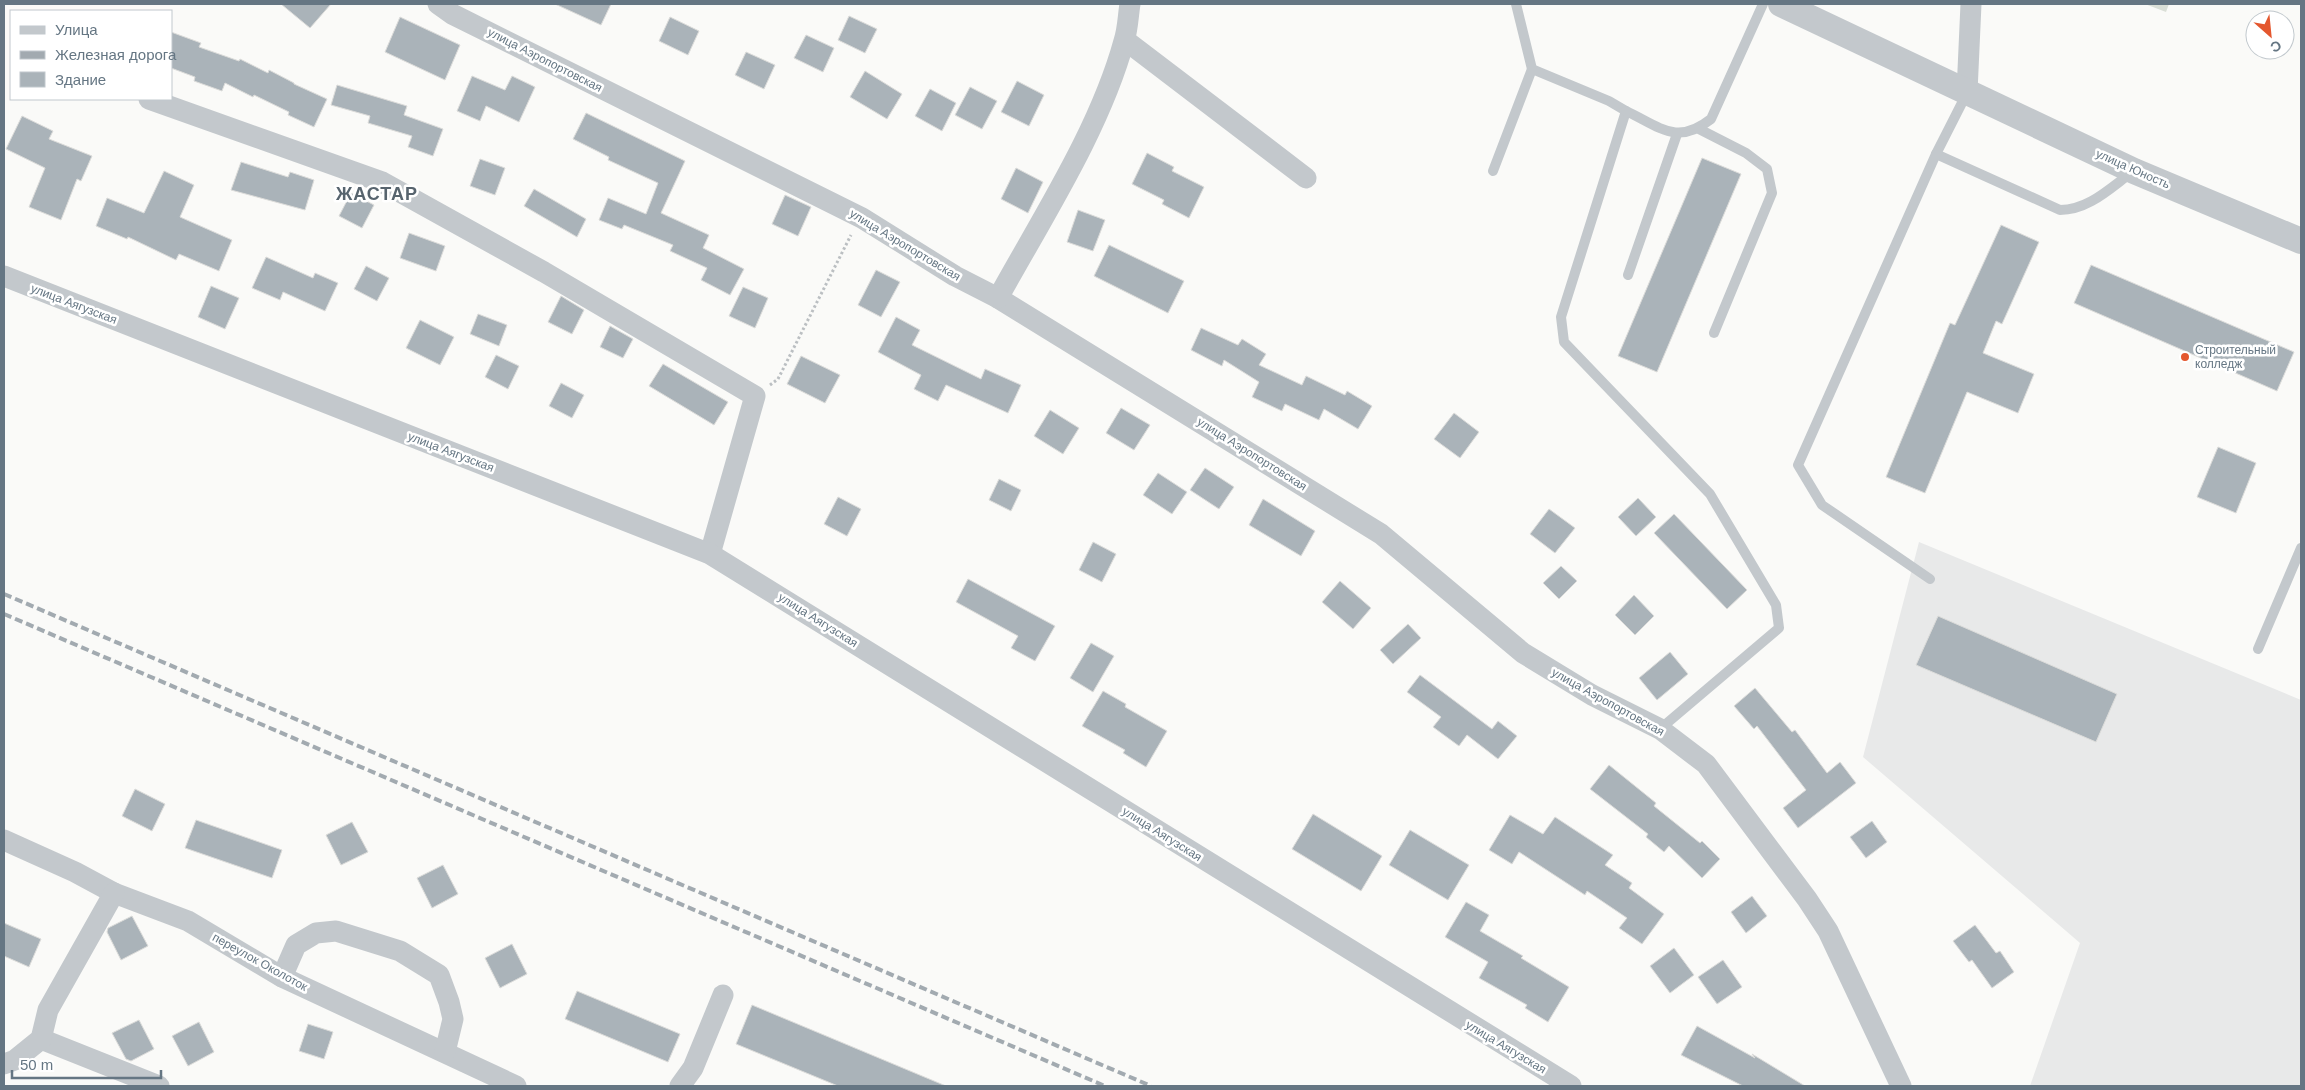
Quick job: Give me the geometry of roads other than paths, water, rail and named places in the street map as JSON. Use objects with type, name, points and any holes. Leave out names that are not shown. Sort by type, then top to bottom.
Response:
[{"type":"street","name":"улица Аэропортовская","points":[[438,4],[452,14],[862,218],[956,276],[998,298],[1381,534],[1523,654],[1592,696],[1660,729],[1706,764],[1807,899],[1828,931],[1901,1086]]},
{"type":"street","points":[[998,298],[1084,143],[1116,67],[1125,40],[1130,4]]},
{"type":"street","name":"улица Юность","points":[[1781,4],[2134,171],[2301,241]]},
{"type":"street","points":[[1967,92],[1971,4]]},
{"type":"street","points":[[1125,40],[1306,178]]},
{"type":"street","points":[[151,100],[382,182],[544,272],[755,396],[710,554]]},
{"type":"street","name":"улица Аягузская","points":[[4,276],[710,554],[1571,1086]]},
{"type":"street","name":"переулок Околоток","points":[[4,840],[75,872],[114,893],[188,920],[282,977],[516,1086]]},
{"type":"street","points":[[4,1064],[15,1060],[41,1039],[48,1010],[114,893]]},
{"type":"street","points":[[282,977],[296,945],[316,934],[336,931],[400,951],[439,976],[450,1002],[454,1019],[444,1052]]},
{"type":"street","points":[[680,1086],[694,1068],[723,995]]},
{"type":"street","points":[[41,1039],[159,1086]]},
{"type":"lane","points":[[1493,171],[1532,69],[1516,4]]},
{"type":"lane","points":[[1532,69],[1608,101],[1677,134],[1687,134],[1699,129],[1711,120],[1763,4]]},
{"type":"lane","points":[[1930,579],[1822,505],[1798,465],[1936,154],[1967,92]]},
{"type":"lane","points":[[1626,111],[1561,317],[1564,342],[1710,494],[1776,605],[1779,628],[1660,729]]},
{"type":"lane","points":[[1699,129],[1746,153],[1767,169],[1772,193],[1714,333]]},
{"type":"lane","points":[[1628,274],[1677,134]]},
{"type":"lane","points":[[1936,154],[2060,210],[2073,210],[2085,206],[2134,171]]},
{"type":"lane","points":[[2258,649],[2301,548]]},
{"type":"railway","points":[[4,594],[1151,1086]]},
{"type":"railway","points":[[4,614],[1105,1086]]},
{"type":"place","name":"Строительный колледж","points":[[2185,357]]},
{"type":"district","name":"ЖАСТАР","points":[[377,194]]}]
